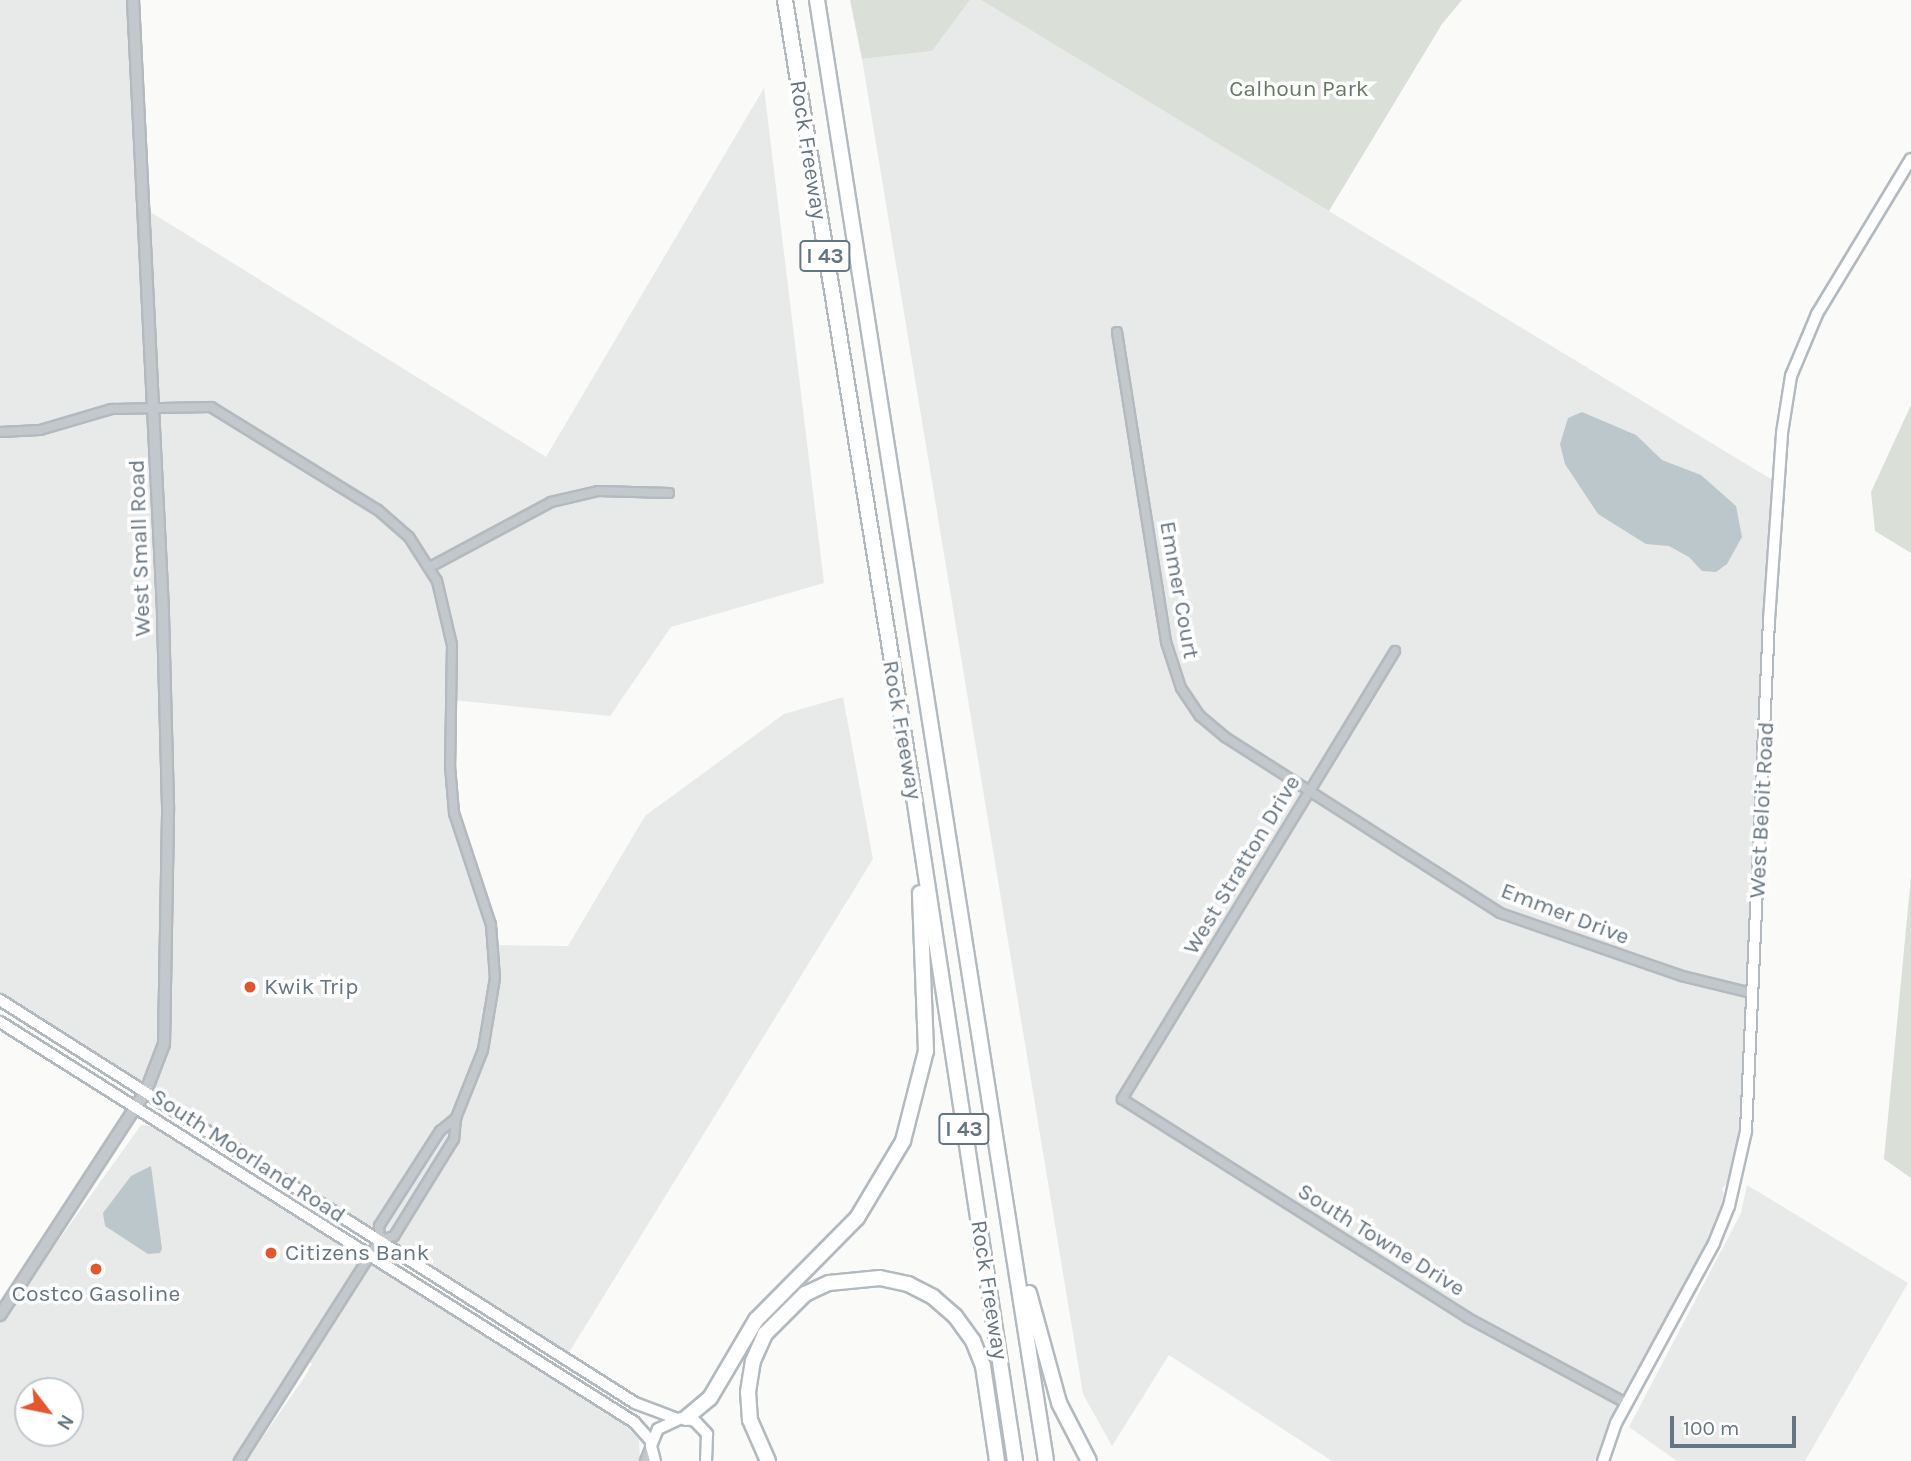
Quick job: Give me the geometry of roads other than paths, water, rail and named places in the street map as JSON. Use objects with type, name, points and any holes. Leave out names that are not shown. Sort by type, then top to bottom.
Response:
[{"type":"highway","name":"Rock Freeway","points":[[785,0],[914,797],[1014,1461]]},
{"type":"highway","name":"Rock Freeway","points":[[817,0],[1046,1461]]},
{"type":"highway","points":[[681,1418],[710,1398],[756,1320],[857,1217],[903,1141],[926,1051],[914,797]]},
{"type":"highway","points":[[1004,1193],[1059,1402],[1089,1461]]},
{"type":"highway","points":[[768,1461],[750,1420],[748,1392],[753,1361],[765,1334],[805,1294],[829,1283],[867,1278],[908,1284],[933,1297],[967,1333],[983,1366],[997,1461]]},
{"type":"main road","name":"West Beloit Road","points":[[1603,1461],[1626,1403],[1701,1268],[1729,1206],[1746,1131],[1751,992],[1764,808],[1769,620],[1786,401],[1805,335],[1911,159]]},
{"type":"main road","name":"South Moorland Road","points":[[0,1000],[635,1403],[681,1418]]},
{"type":"main road","name":"South Moorland Road","points":[[0,1022],[634,1422],[652,1444]]},
{"type":"main road","points":[[655,1461],[652,1444],[657,1429],[681,1418],[702,1427],[718,1461]]},
{"type":"main road","points":[[706,1461],[710,1443]]},
{"type":"street","name":"West Small Road","points":[[0,1315],[146,1091],[164,1044],[168,856],[153,406],[133,0]]},
{"type":"street","name":"Emmer Court","points":[[1117,332],[1174,674],[1189,701],[1212,727],[1310,792]]},
{"type":"street","points":[[0,432],[40,430],[94,411],[153,406],[199,405],[226,414],[378,510],[409,537],[430,567],[450,624],[454,813],[488,915],[495,962],[483,1050],[456,1118],[454,1139],[394,1236],[380,1240],[368,1256],[239,1461]]},
{"type":"street","points":[[430,567],[551,502],[598,491],[669,493]]},
{"type":"street","name":"West Stratton Drive","points":[[1122,1099],[1395,651]]},
{"type":"street","name":"Emmer Drive","points":[[1310,792],[1519,922],[1682,976],[1751,992]]},
{"type":"street","name":"South Towne Drive","points":[[1122,1099],[1468,1318],[1626,1403]]},
{"type":"street","points":[[380,1240],[379,1226],[440,1131],[456,1118]]},
{"type":"street","points":[[645,1461],[652,1444]]},
{"type":"place","name":"Kwik Trip","points":[[250,987]]},
{"type":"place","name":"Citizens Bank","points":[[271,1253]]},
{"type":"place","name":"Costco Gasoline","points":[[96,1269]]},
{"type":"park label","name":"Calhoun Park","points":[[1299,89]]}]
